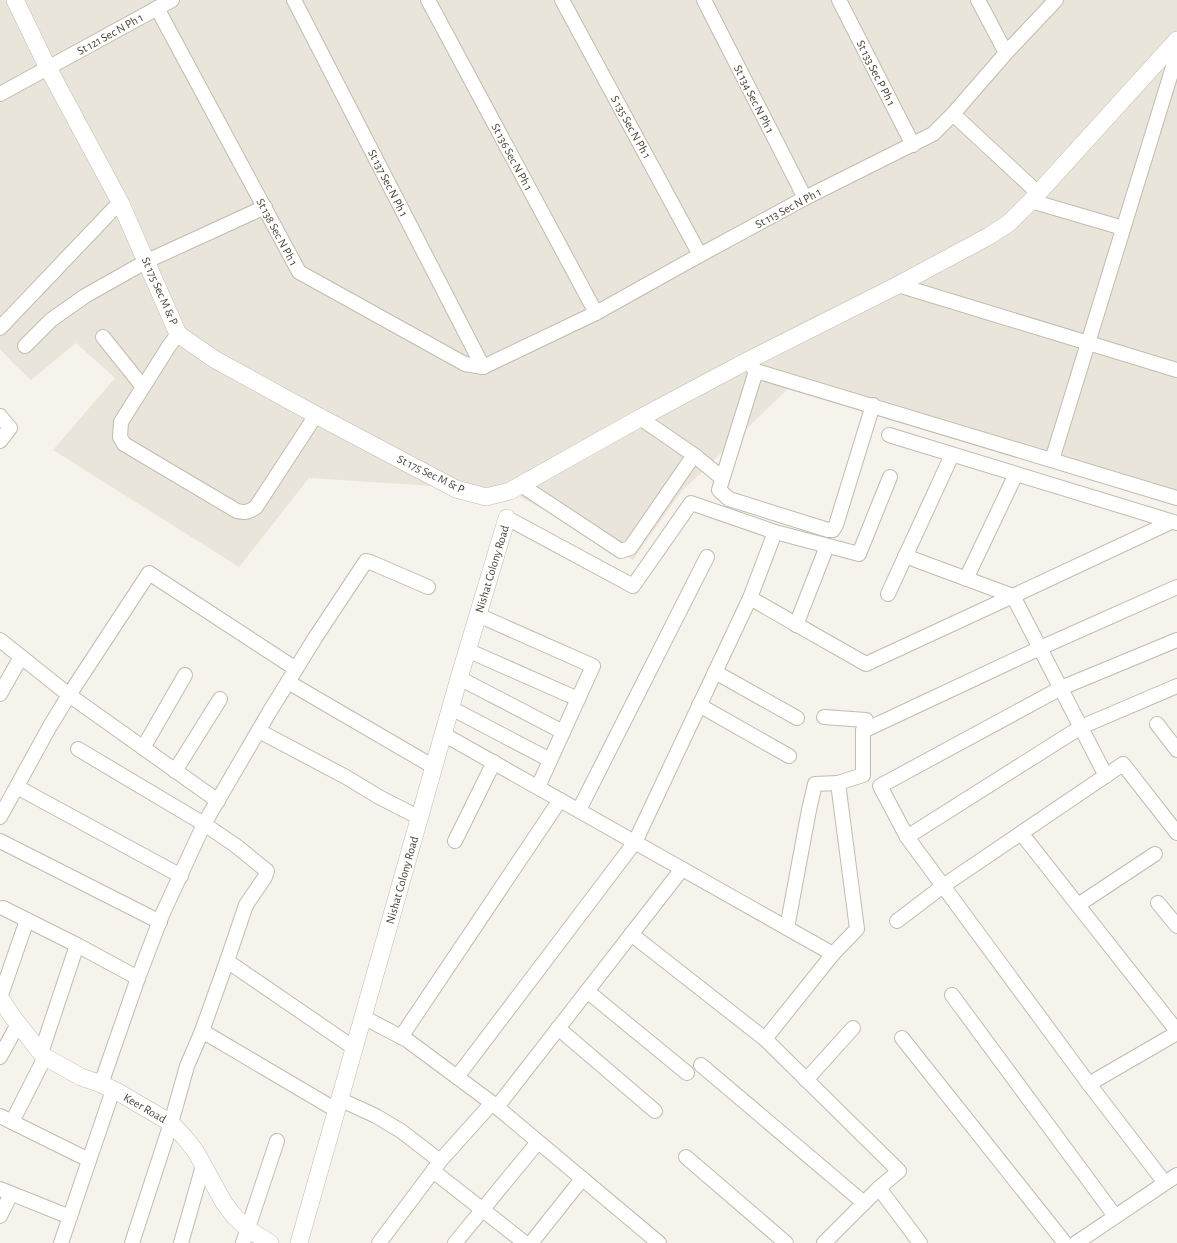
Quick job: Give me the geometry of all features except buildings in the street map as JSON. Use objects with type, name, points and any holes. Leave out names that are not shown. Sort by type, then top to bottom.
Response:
[{"type":"street","name":"St 175 Sec M & P","points":[[15,0],[48,68],[120,202],[178,334],[214,359],[316,415],[456,489],[486,497],[516,488],[640,418],[752,366],[989,236],[1009,223],[1035,197],[1177,40]]},
{"type":"street","name":"St 121 Sec N Ph 1","points":[[0,94],[172,0]]},
{"type":"street","name":"St 137 Sec N Ph 1","points":[[294,0],[483,367]]},
{"type":"street","name":"St 136 Sec N Ph 1","points":[[428,0],[596,314]]},
{"type":"street","name":"S 135 Sec N Ph 1","points":[[562,0],[700,255]]},
{"type":"street","name":"St 134 Sec N Ph 1","points":[[704,0],[805,198]]},
{"type":"street","name":"St 133 Sec P Ph 1","points":[[839,0],[913,145]]},
{"type":"street","points":[[978,0],[1006,53]]},
{"type":"street","name":"St 113 Sec N Ph 1","points":[[483,367],[596,314],[805,198],[933,134],[953,114],[1006,53],[1056,0]]},
{"type":"street","name":"St 138 Sec N Ph 1","points":[[157,8],[299,272],[465,364],[483,367]]},
{"type":"street","points":[[1052,460],[1177,54]]},
{"type":"street","points":[[953,114],[1035,197],[1123,228]]},
{"type":"street","points":[[0,328],[120,202]]},
{"type":"street","points":[[25,346],[51,320],[85,296],[147,261],[264,207]]},
{"type":"street","points":[[898,285],[1177,370]]},
{"type":"street","points":[[178,334],[121,422],[120,437],[124,444],[237,511],[249,512],[256,507],[316,415]]},
{"type":"street","points":[[103,337],[143,387]]},
{"type":"street","points":[[872,405],[833,530],[828,530],[729,498],[719,490],[752,366],[872,405],[1177,498]]},
{"type":"street","points":[[0,416],[10,428],[0,441]]},
{"type":"street","points":[[640,418],[694,455],[722,478]]},
{"type":"street","points":[[888,435],[1174,522]]},
{"type":"street","points":[[516,488],[621,551],[630,548],[694,455]]},
{"type":"street","points":[[888,594],[952,455]]},
{"type":"street","points":[[966,578],[1016,474]]},
{"type":"street","points":[[507,518],[633,586],[691,503],[775,532],[859,554],[890,477]]},
{"type":"street","name":"Nishat Colony Road","points":[[299,1243],[467,650],[507,518]]},
{"type":"street","points":[[750,598],[866,664],[1174,522]]},
{"type":"street","points":[[458,1077],[635,842],[750,598],[775,532]]},
{"type":"street","points":[[796,624],[827,546]]},
{"type":"street","points":[[905,556],[1013,596],[1106,776]]},
{"type":"street","points":[[579,810],[707,557]]},
{"type":"street","points":[[61,1243],[90,1160],[107,1087],[138,978],[160,922],[204,824],[314,638],[366,562],[370,562],[428,587]]},
{"type":"street","points":[[0,817],[69,695],[148,573],[296,669]]},
{"type":"street","points":[[863,731],[1040,648],[1177,587]]},
{"type":"street","points":[[478,615],[593,666],[538,787]]},
{"type":"street","points":[[0,640],[69,695],[218,801]]},
{"type":"street","points":[[1165,1183],[1089,1084],[907,836],[880,786],[1061,688],[1177,640]]},
{"type":"street","points":[[467,650],[578,699]]},
{"type":"street","points":[[0,694],[21,657]]},
{"type":"street","points":[[715,672],[796,718]]},
{"type":"street","points":[[143,748],[185,675]]},
{"type":"street","points":[[459,678],[563,732]]},
{"type":"street","points":[[288,682],[434,767]]},
{"type":"street","points":[[907,836],[1081,728],[1177,686]]},
{"type":"street","points":[[175,771],[220,699]]},
{"type":"street","points":[[699,705],[789,756]]},
{"type":"street","points":[[451,708],[550,760]]},
{"type":"street","points":[[787,928],[815,784],[838,783],[863,775],[863,731],[866,720],[824,718]]},
{"type":"street","points":[[1157,724],[1177,750]]},
{"type":"street","points":[[259,731],[420,818]]},
{"type":"street","points":[[443,734],[833,954]]},
{"type":"street","points":[[78,749],[204,824],[235,845],[267,871],[265,877],[246,905],[202,1031],[187,1066],[171,1123],[132,1243]]},
{"type":"street","points":[[455,841],[494,762]]},
{"type":"street","points":[[897,921],[943,886],[1123,764],[1177,833]]},
{"type":"street","points":[[765,1039],[833,954],[857,929],[838,783]]},
{"type":"street","points":[[17,787],[181,876]]},
{"type":"street","points":[[401,1037],[560,800]]},
{"type":"street","points":[[1021,833],[1177,1032],[1089,1084]]},
{"type":"street","points":[[0,841],[160,922]]},
{"type":"street","points":[[1078,905],[1155,854]]},
{"type":"street","points":[[379,1243],[436,1166],[494,1105],[558,1028],[682,868]]},
{"type":"street","points":[[1158,903],[1177,926]]},
{"type":"street","points":[[3,908],[78,945],[138,978]]},
{"type":"street","points":[[0,998],[27,920]]},
{"type":"street","points":[[631,934],[765,1039],[899,1171],[879,1188],[824,1243]]},
{"type":"street","points":[[78,945],[43,1055],[6,1119],[90,1160]]},
{"type":"street","points":[[227,961],[354,1048]]},
{"type":"street","points":[[587,991],[687,1073]]},
{"type":"street","points":[[952,995],[1115,1216]]},
{"type":"street","name":"Keer Road","points":[[0,998],[18,1024],[43,1055],[81,1077],[107,1087],[171,1123],[196,1152],[224,1203],[235,1217],[245,1236],[270,1243]]},
{"type":"street","points":[[363,1017],[401,1037],[458,1077],[494,1105],[658,1243]]},
{"type":"street","points":[[0,1057],[18,1024]]},
{"type":"street","points":[[558,1028],[655,1111]]},
{"type":"street","points":[[806,1080],[854,1028]]},
{"type":"street","points":[[202,1031],[338,1105],[376,1116],[401,1131],[483,1210],[525,1243]]},
{"type":"street","points":[[902,1038],[1065,1243]]},
{"type":"street","points":[[701,1065],[864,1203]]},
{"type":"street","points":[[245,1236],[277,1141]]},
{"type":"street","points":[[455,1243],[538,1142]]},
{"type":"street","points":[[686,1157],[786,1243]]},
{"type":"street","points":[[181,1243],[203,1166]]},
{"type":"street","points":[[1076,1243],[1177,1174]]},
{"type":"street","points":[[531,1243],[582,1179]]},
{"type":"street","points":[[879,1188],[920,1243]]},
{"type":"street","points":[[0,1216],[5,1191],[70,1218]]},
{"type":"shaded area","points":[[0,0],[1177,0],[1177,498],[796,381],[681,492],[633,560],[510,491],[309,478],[239,567],[53,450],[115,378],[76,343],[31,380],[0,349]]}]
